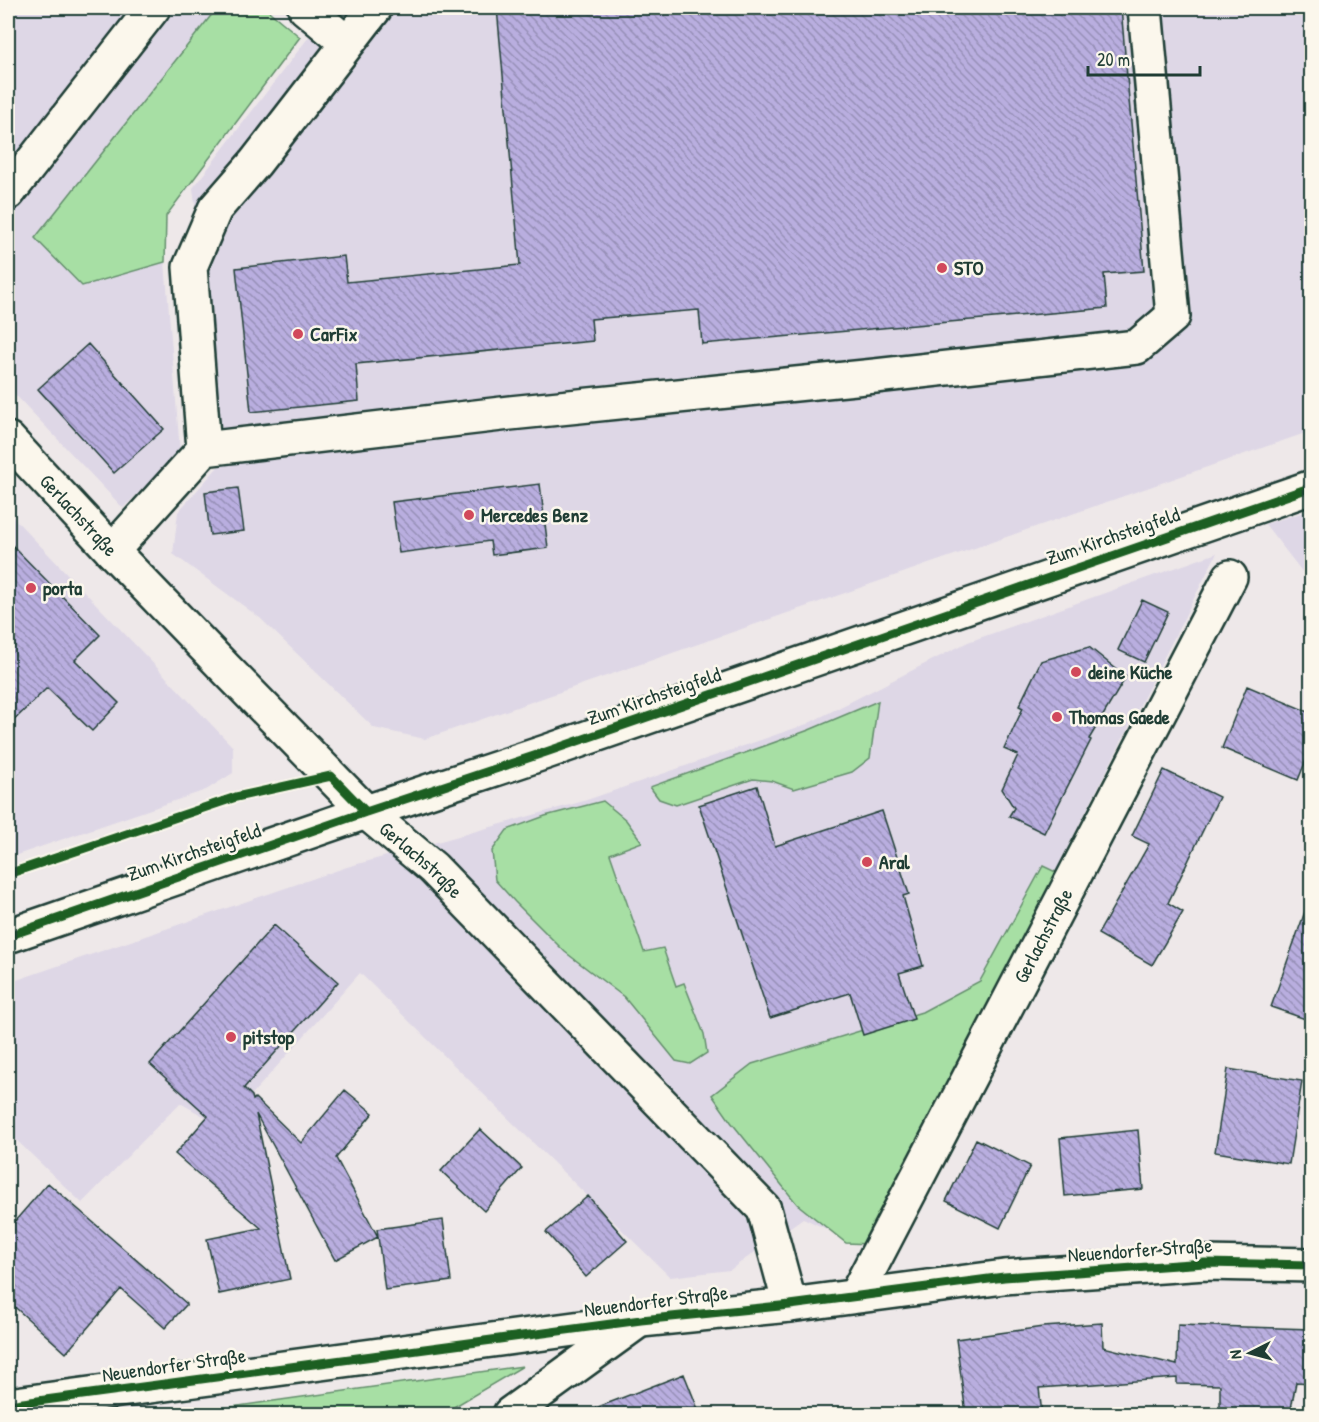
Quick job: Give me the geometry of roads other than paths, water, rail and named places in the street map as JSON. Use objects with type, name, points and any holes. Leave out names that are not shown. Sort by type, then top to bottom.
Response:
[{"type":"street","points":[[8,193],[153,8]]},
{"type":"street","points":[[305,8],[347,43]]},
{"type":"street","points":[[204,449],[190,267],[215,209],[255,163],[375,8]]},
{"type":"street","points":[[112,551],[204,449],[510,413],[1137,347],[1173,316],[1144,8]]},
{"type":"street","name":"Gerlachstraße","points":[[8,439],[218,662],[366,812],[433,868],[764,1209],[790,1305]]},
{"type":"street","name":"Zum Kirchsteigfeld","points":[[8,936],[1311,487]]},
{"type":"street","name":"Gerlachstraße","points":[[856,1295],[1230,577]]},
{"type":"street","name":"Neuendorfer Straße","points":[[8,1406],[641,1320],[790,1305],[1004,1278],[1193,1264],[1311,1265]]},
{"type":"street","points":[[510,1414],[641,1320]]},
{"type":"place","name":"STO","points":[[942,268]]},
{"type":"place","name":"CarFix","points":[[298,334]]},
{"type":"place","name":"Mercedes Benz","points":[[469,515]]},
{"type":"place","name":"porta","points":[[31,588]]},
{"type":"place","name":"deine Küche","points":[[1076,672]]},
{"type":"place","name":"Thomas Gaede","points":[[1057,717]]},
{"type":"place","name":"Aral","points":[[867,862]]},
{"type":"place","name":"pitstop","points":[[231,1037]]}]
